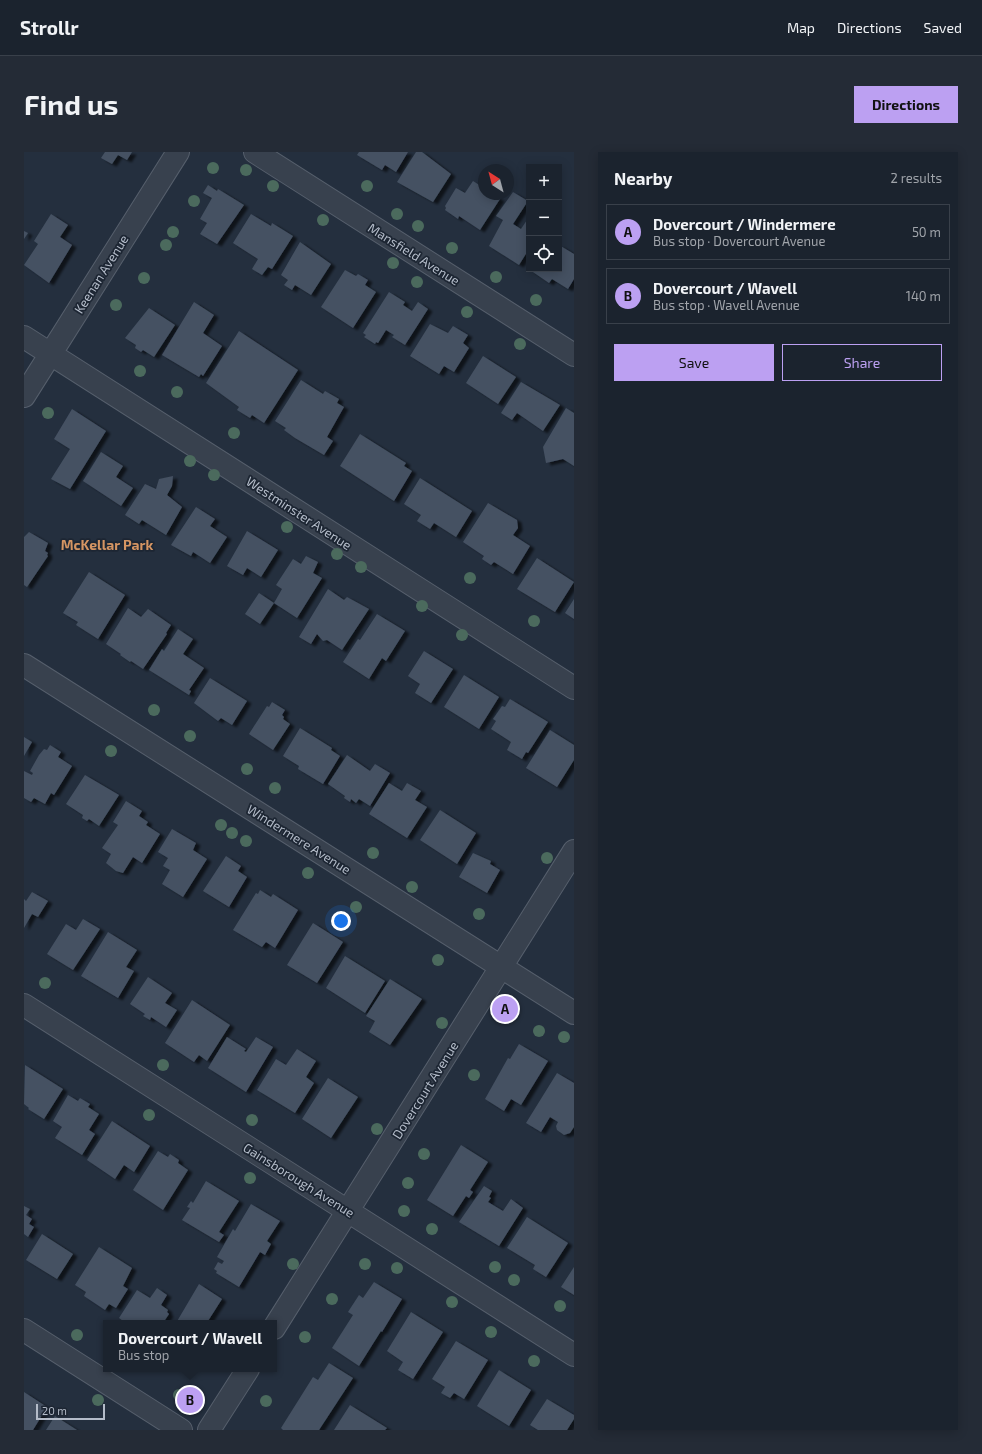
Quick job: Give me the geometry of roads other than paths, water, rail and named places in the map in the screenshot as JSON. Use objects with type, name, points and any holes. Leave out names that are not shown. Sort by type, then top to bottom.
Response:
[{"type":"street","name":"Keenan Avenue","points":[[24,396],[178,152]]},
{"type":"street","name":"Mansfield Avenue","points":[[255,152],[574,355]]},
{"type":"street","name":"Westminster Avenue","points":[[24,337],[574,688]]},
{"type":"street","name":"Windermere Avenue","points":[[24,665],[574,1013]]},
{"type":"street","name":"Dovercourt Avenue","points":[[277,1323],[502,968],[574,851]]},
{"type":"street","name":"Gainsborough Avenue","points":[[24,1005],[574,1356]]},
{"type":"street","points":[[24,1330],[181,1430]]},
{"type":"street","points":[[209,1430],[246,1372]]},
{"type":"place","name":"Dovercourt / Windermere","points":[[505,1009]]},
{"type":"place","name":"Dovercourt / Wavell","points":[[190,1400]]},
{"type":"district","name":"McKellar Park","points":[[107,545]]}]
